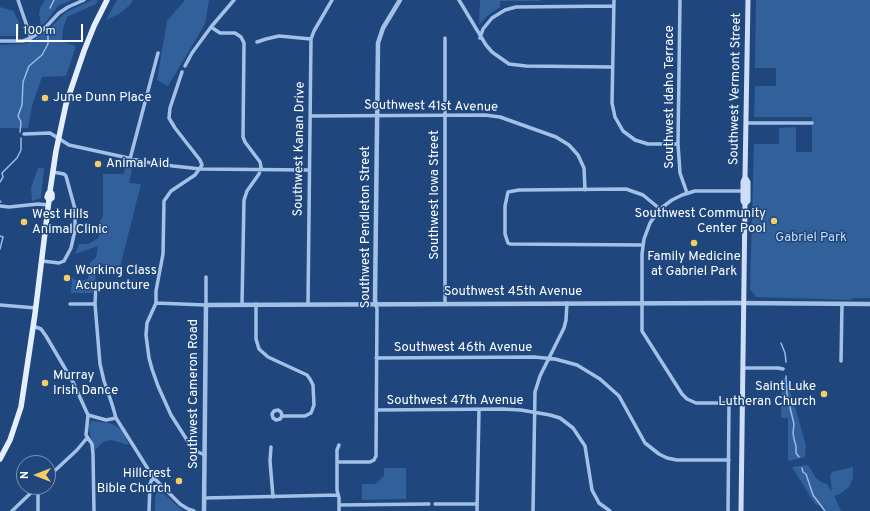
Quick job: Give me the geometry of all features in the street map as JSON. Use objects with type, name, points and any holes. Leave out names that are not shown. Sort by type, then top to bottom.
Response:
[{"type":"main road","points":[[0,459],[10,440],[21,407],[36,308],[49,202],[52,198],[50,191],[58,138],[66,104],[74,80],[92,30],[107,0]]},
{"type":"main road","name":"Southwest Vermont Street","points":[[741,511],[745,204],[748,201],[745,191],[748,182],[745,177],[748,0]]},
{"type":"street","points":[[18,0],[31,38]]},
{"type":"street","points":[[0,41],[23,41],[31,38],[43,30],[59,13],[84,0]]},
{"type":"street","points":[[185,66],[192,53],[211,27],[234,0]]},
{"type":"street","name":"Southwest Kanan Drive","points":[[308,304],[311,39],[332,0]]},
{"type":"street","name":"Southwest Pendleton Street","points":[[337,462],[370,462],[374,460],[376,456],[375,300],[379,40],[383,28],[400,0]]},
{"type":"street","points":[[459,0],[480,38],[492,52],[509,64],[612,67]]},
{"type":"street","points":[[614,0],[612,109],[617,122],[623,131],[635,140],[644,144],[678,144]]},
{"type":"street","name":"Southwest Idaho Terrace","points":[[680,0],[678,144],[680,173],[687,193]]},
{"type":"street","points":[[480,38],[485,25],[492,18],[510,8],[523,6],[614,6]]},
{"type":"street","points":[[211,27],[220,33],[235,33],[244,43],[243,137],[260,162],[260,169],[244,197],[242,304]]},
{"type":"street","points":[[257,42],[279,36],[311,39]]},
{"type":"street","name":"Southwest Iowa Street","points":[[445,38],[445,304]]},
{"type":"street","points":[[130,159],[158,53]]},
{"type":"street","points":[[182,72],[170,108],[170,118],[175,128],[200,160],[202,165],[195,175],[171,191],[164,201],[163,254],[156,291],[156,303],[147,324],[146,332],[149,358],[152,369],[175,423],[198,452],[205,455]]},
{"type":"street","name":"Southwest 41st Avenue","points":[[310,116],[496,116],[563,140],[575,151],[582,163],[585,172],[585,190]]},
{"type":"street","points":[[746,124],[812,123]]},
{"type":"street","points":[[24,134],[48,133],[69,145],[162,165],[200,169],[309,170]]},
{"type":"street","points":[[42,261],[60,263],[64,261],[71,248],[75,230],[75,209],[66,176],[61,173],[53,172]]},
{"type":"street","points":[[643,245],[517,245],[508,243],[505,234],[505,206],[508,192],[519,190],[632,190],[647,197],[660,209]]},
{"type":"street","points":[[743,403],[696,403],[685,398],[642,331],[642,303],[643,245],[650,223],[660,209],[672,200],[687,193],[704,191],[745,191]]},
{"type":"street","points":[[0,206],[49,202]]},
{"type":"street","name":"Southwest Cameron Road","points":[[204,511],[206,277]]},
{"type":"street","points":[[96,284],[95,304],[101,367],[116,418],[153,477],[180,504],[194,511]]},
{"type":"street","name":"Southwest 45th Avenue","points":[[156,303],[206,305],[567,303],[870,304]]},
{"type":"street","points":[[533,511],[534,412],[536,388],[564,328],[567,303]]},
{"type":"street","points":[[70,304],[95,304]]},
{"type":"street","points":[[256,304],[256,339],[259,349],[268,357],[307,375],[313,385],[314,405],[311,413],[302,417],[282,416]]},
{"type":"street","points":[[841,361],[842,304]]},
{"type":"street","points":[[0,305],[36,308]]},
{"type":"street","points":[[33,326],[41,329],[46,336],[73,382],[88,415],[87,438],[77,450],[56,470]]},
{"type":"street","name":"Southwest 46th Avenue","points":[[376,358],[520,357],[549,359],[577,365],[604,382],[622,401],[645,443],[659,454],[676,460],[728,460]]},
{"type":"street","points":[[743,368],[778,368],[783,370]]},
{"type":"street","points":[[728,511],[729,404]]},
{"type":"street","name":"Southwest 47th Avenue","points":[[376,410],[503,409],[534,412],[560,418],[573,428],[585,446],[592,490],[599,503],[610,511]]},
{"type":"street","points":[[477,511],[479,410]]},
{"type":"street","points":[[88,415],[106,420],[116,418]]},
{"type":"street","points":[[87,438],[92,444],[93,451],[94,511]]},
{"type":"street","points":[[339,445],[337,450],[337,490],[339,511]]},
{"type":"street","points":[[271,447],[270,461],[273,497]]},
{"type":"street","points":[[149,511],[149,488],[153,477]]},
{"type":"street","points":[[12,511],[29,495]]},
{"type":"street","points":[[38,495],[38,511]]},
{"type":"street","points":[[204,498],[338,495]]},
{"type":"street","points":[[339,505],[429,504]]},
{"type":"street","points":[[435,504],[477,504]]},
{"type":"green space","points":[[45,0],[72,0],[58,6],[45,23],[41,25],[39,14],[41,6]]},
{"type":"green space","points":[[92,0],[98,0],[96,4],[67,17],[63,29],[62,41],[76,46],[66,76],[42,77],[32,106],[28,128],[0,128],[0,45],[24,44],[32,41],[51,27],[66,12]]},
{"type":"green space","points":[[117,0],[133,0],[130,5],[119,14],[106,20]]},
{"type":"green space","points":[[185,0],[209,0],[205,24],[168,86],[157,80],[167,21]]},
{"type":"green space","points":[[480,0],[541,1],[500,1],[500,7],[487,16],[479,25]]},
{"type":"green space","name":"Gabriel Park","points":[[756,0],[870,0],[870,298],[854,298],[849,300],[756,297],[750,289],[754,144],[779,144],[779,128],[796,127],[796,152],[812,152],[812,117],[754,117],[755,86],[776,86],[776,68],[755,68]]},
{"type":"green space","points":[[0,7],[13,11],[19,22],[19,36],[0,36]]},
{"type":"green space","points":[[126,164],[133,165],[129,183],[141,184],[120,267],[98,264],[93,293],[71,293],[72,278],[78,281],[88,279],[90,263],[96,257],[98,246],[75,254],[79,244],[88,244],[99,238],[99,223],[103,216],[103,174],[124,174]]},
{"type":"green space","points":[[38,168],[44,168],[41,198],[32,201],[31,188]]},
{"type":"green space","points":[[782,378],[786,378],[806,446],[805,457],[788,461],[788,418],[781,418]]},
{"type":"green space","points":[[92,421],[109,423],[118,427],[123,432],[129,445],[111,440],[103,442],[95,450],[89,431],[89,424]]},
{"type":"green space","points":[[808,465],[816,478],[827,484],[832,492],[830,475],[832,472],[853,467],[853,478],[849,487],[840,494],[834,496],[841,511],[827,511],[823,507],[815,504],[792,467]]},
{"type":"green space","points":[[384,468],[406,468],[406,499],[362,500],[362,484],[375,484],[384,476]]},
{"type":"green space","points":[[157,492],[163,493],[183,511],[155,511],[155,497]]},
{"type":"waterway","points":[[50,8],[54,0]]},
{"type":"waterway","points":[[20,132],[21,122],[18,116],[22,105],[23,82],[29,66],[42,55],[48,44],[48,30]]},
{"type":"waterway","points":[[0,182],[3,177],[2,173],[17,158],[21,150],[21,138]]},
{"type":"waterway","points":[[0,236],[3,237],[0,249]]},
{"type":"waterway","points":[[781,343],[785,353],[786,362]]},
{"type":"waterway","points":[[786,376],[787,395],[794,424],[793,433],[796,453],[799,457]]},
{"type":"waterway","points":[[802,468],[803,472],[806,474],[813,495],[825,511]]},
{"type":"place","name":"June Dunn Place","points":[[45,98]]},
{"type":"place","name":"Animal Aid","points":[[98,164]]},
{"type":"place","name":"Southwest Community Center Pool","points":[[774,221]]},
{"type":"place","name":"West Hills Animal Clinic","points":[[24,222]]},
{"type":"place","name":"Family Medicine at Gabriel Park","points":[[694,243]]},
{"type":"place","name":"Working Class Acupuncture","points":[[67,278]]},
{"type":"place","name":"Murray Irish Dance","points":[[45,383]]},
{"type":"place","name":"Saint Luke Lutheran Church","points":[[824,394]]},
{"type":"place","name":"Hillcrest Bible Church","points":[[179,481]]}]
